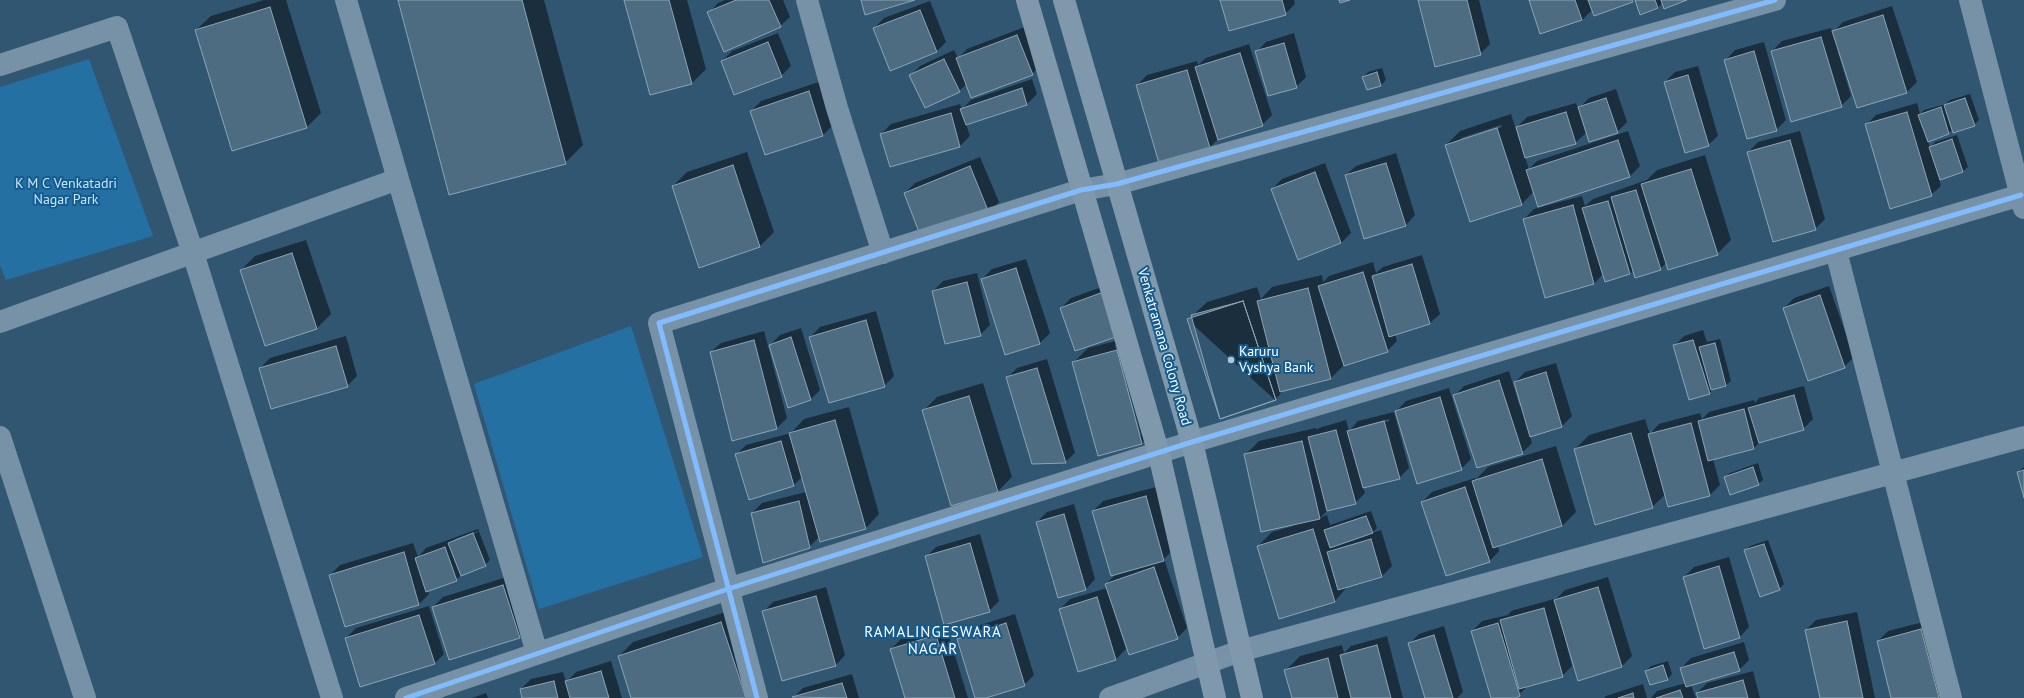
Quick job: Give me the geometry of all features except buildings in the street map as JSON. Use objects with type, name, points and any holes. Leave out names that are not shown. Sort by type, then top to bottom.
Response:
[{"type":"main road","points":[[1027,0],[1159,454],[1215,698]]},
{"type":"main road","name":"Venkatramana Colony Road","points":[[1064,0],[1192,442],[1252,698]]},
{"type":"street","points":[[346,0],[537,653]]},
{"type":"street","points":[[807,0],[837,108],[883,253]]},
{"type":"street","points":[[757,698],[660,323],[1081,190],[1117,184],[1753,3],[1775,0]]},
{"type":"street","points":[[406,698],[728,588],[1159,454],[1192,442],[1836,251],[2022,202],[1970,0]]},
{"type":"street","points":[[0,65],[117,27],[193,253],[332,698]]},
{"type":"street","points":[[0,322],[398,179]]},
{"type":"street","points":[[1836,251],[1951,698]]},
{"type":"street","points":[[1110,698],[1207,665],[1240,651],[2024,436]]},
{"type":"street","points":[[0,437],[85,698]]},
{"type":"green space","name":"K M C Venkatadri Nagar Park","points":[[89,59],[153,236],[6,280],[0,265],[0,87]]},
{"type":"green space","points":[[631,326],[703,557],[539,609],[474,384]]},
{"type":"cycle path","points":[[757,698],[659,323],[1081,190],[1117,184],[1775,0]]},
{"type":"cycle path","points":[[406,698],[728,589],[1192,442],[2021,195]]},
{"type":"place","name":"Karuru Vyshya Bank","points":[[1231,360]]},
{"type":"district","name":"RAMALINGESWARA NAGAR","points":[[933,642]]}]
